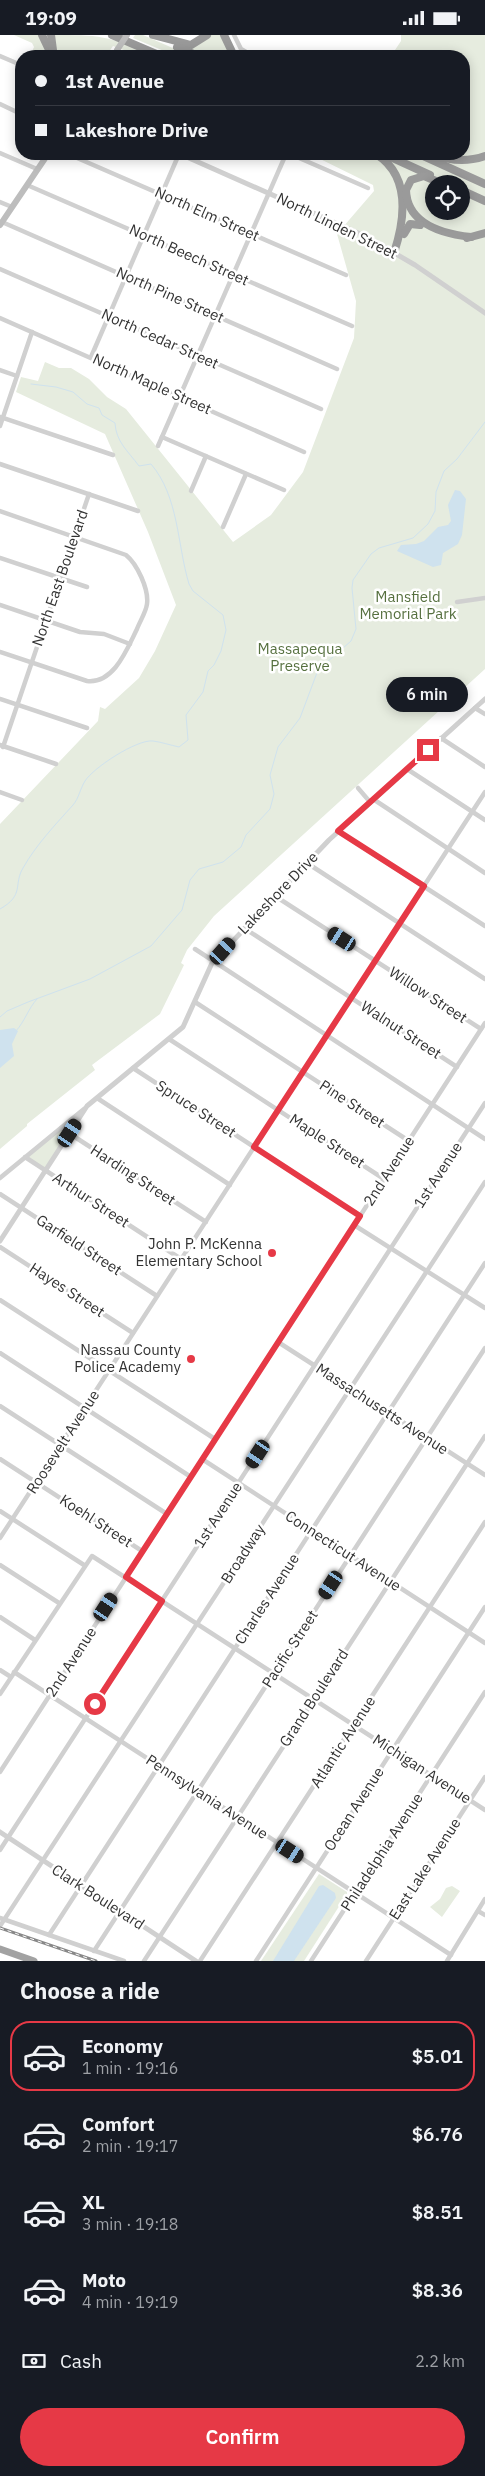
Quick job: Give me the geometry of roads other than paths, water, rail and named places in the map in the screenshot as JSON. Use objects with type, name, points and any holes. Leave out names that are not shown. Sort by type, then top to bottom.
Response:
[{"type":"highway","points":[[42,35],[49,50]]},
{"type":"highway","points":[[51,35],[54,50]]},
{"type":"highway","points":[[112,35],[147,50]]},
{"type":"highway","points":[[152,35],[191,45],[206,35]]},
{"type":"highway","points":[[152,35],[185,50]]},
{"type":"highway","points":[[224,35],[231,50]]},
{"type":"highway","points":[[137,46],[142,50]]},
{"type":"highway","points":[[470,158],[485,156]]},
{"type":"highway","points":[[382,160],[392,169],[400,184],[403,202],[402,227],[396,254]]},
{"type":"highway","points":[[397,160],[430,175]]},
{"type":"highway","points":[[432,160],[485,184]]},
{"type":"highway","points":[[425,176],[411,180],[406,190],[410,205],[420,220],[432,228],[447,234],[472,237]]},
{"type":"highway","points":[[470,195],[483,200]]},
{"type":"highway","points":[[403,202],[420,225]]},
{"type":"highway","points":[[396,254],[406,227],[412,223],[420,225],[442,237],[458,239],[485,233]]},
{"type":"highway","points":[[0,1949],[34,1961]]},
{"type":"main road","points":[[117,50],[128,35]]},
{"type":"main road","points":[[1,223],[44,160]]},
{"type":"street","points":[[234,35],[244,50]]},
{"type":"street","points":[[0,56],[15,62]]},
{"type":"street","points":[[0,105],[15,111]]},
{"type":"street","points":[[0,153],[15,159]]},
{"type":"street","points":[[16,160],[37,169]]},
{"type":"street","name":"North Elm Street","points":[[82,160],[346,275]]},
{"type":"street","points":[[91,357],[177,160]]},
{"type":"street","name":"North Linden Street","points":[[194,160],[365,236],[396,254],[485,313]]},
{"type":"street","points":[[158,446],[283,160]]},
{"type":"street","points":[[304,160],[368,188]]},
{"type":"street","name":"North Beech Street","points":[[27,185],[352,326]]},
{"type":"street","points":[[0,202],[12,207]]},
{"type":"street","name":"North Pine Street","points":[[1,223],[338,369]]},
{"type":"street","name":"North Cedar Street","points":[[0,269],[321,409]]},
{"type":"street","name":"North Maple Street","points":[[0,318],[304,452]]},
{"type":"street","points":[[0,426],[1,418],[32,332]]},
{"type":"street","points":[[0,370],[17,376]]},
{"type":"street","points":[[1,418],[113,455]]},
{"type":"street","points":[[162,437],[284,490]]},
{"type":"street","points":[[191,491],[206,456]]},
{"type":"street","points":[[0,464],[138,511]]},
{"type":"street","points":[[223,527],[246,474]]},
{"type":"street","name":"North East Boulevard","points":[[2,746],[32,663],[88,494]]},
{"type":"street","points":[[0,511],[129,557],[145,590],[147,604],[130,643],[117,665],[106,676],[96,681],[87,681],[0,652]]},
{"type":"street","points":[[0,558],[87,587]]},
{"type":"street","points":[[457,602],[485,598]]},
{"type":"street","points":[[0,605],[80,632],[104,634],[130,643]]},
{"type":"street","points":[[0,699],[87,728]]},
{"type":"street","name":"Lakeshore Drive","points":[[0,1178],[183,1027],[214,961],[244,928],[338,831],[485,699]]},
{"type":"street","points":[[475,707],[485,714]]},
{"type":"street","points":[[441,739],[485,767]]},
{"type":"street","points":[[2,746],[56,764]]},
{"type":"street","points":[[407,769],[485,820]]},
{"type":"street","points":[[358,788],[372,801],[485,873]]},
{"type":"street","name":"Roosevelt Avenue","points":[[0,1538],[485,792]]},
{"type":"street","points":[[0,793],[22,800]]},
{"type":"street","points":[[338,831],[485,926]]},
{"type":"street","points":[[307,863],[485,979]]},
{"type":"street","name":"Willow Street","points":[[275,896],[481,1029]]},
{"type":"street","name":"Walnut Street","points":[[244,928],[457,1067]]},
{"type":"street","points":[[195,949],[485,1139]]},
{"type":"street","name":"Pine Street","points":[[195,1002],[408,1141]]},
{"type":"street","name":"2nd Avenue","points":[[0,1772],[485,1023]]},
{"type":"street","name":"Maple Street","points":[[169,1039],[384,1179]]},
{"type":"street","name":"Spruce Street","points":[[133,1068],[360,1216]]},
{"type":"street","points":[[98,1098],[230,1185]]},
{"type":"street","name":"1st Avenue","points":[[0,1851],[485,1103]]},
{"type":"street","points":[[0,1241],[87,1106]]},
{"type":"street","name":"Harding Street","points":[[61,1128],[206,1222]]},
{"type":"street","name":"Arthur Street","points":[[25,1157],[181,1259]]},
{"type":"street","name":"Broadway","points":[[0,1926],[2,1919],[44,1861],[485,1182]]},
{"type":"street","name":"Garfield Street","points":[[0,1194],[157,1296]]},
{"type":"street","points":[[354,1225],[485,1308]]},
{"type":"street","name":"Hayes Street","points":[[0,1247],[133,1333]]},
{"type":"street","name":"Charles Avenue","points":[[49,1935],[485,1263]]},
{"type":"street","points":[[0,1300],[215,1439]]},
{"type":"street","name":"Massachusetts Avenue","points":[[278,1342],[485,1475]]},
{"type":"street","name":"Pacific Street","points":[[94,1951],[485,1348]]},
{"type":"street","points":[[0,1353],[191,1477]]},
{"type":"street","points":[[0,1406],[167,1514]]},
{"type":"street","name":"Grand Boulevard","points":[[144,1961],[485,1436]]},
{"type":"street","name":"Koehl Street","points":[[0,1459],[142,1551]]},
{"type":"street","name":"Connecticut Avenue","points":[[202,1459],[485,1643]]},
{"type":"street","points":[[0,1511],[84,1565],[0,1694]]},
{"type":"street","name":"Atlantic Avenue","points":[[200,1961],[485,1523]]},
{"type":"street","name":"Michigan Avenue","points":[[84,1565],[92,1556],[485,1810]]},
{"type":"street","points":[[0,1565],[59,1603]]},
{"type":"street","name":"Ocean Avenue","points":[[256,1961],[485,1607]]},
{"type":"street","points":[[0,1617],[35,1640]]},
{"type":"street","points":[[0,1670],[11,1677]]},
{"type":"street","name":"Pennsylvania Avenue","points":[[14,1672],[451,1955]]},
{"type":"street","name":"Philadelphia Avenue","points":[[311,1961],[485,1692]]},
{"type":"street","name":"East Lake Avenue","points":[[366,1961],[485,1777]]},
{"type":"street","name":"Clark Boulevard","points":[[0,1832],[196,1961]]},
{"type":"street","points":[[447,1961],[485,1899]]},
{"type":"street","points":[[478,1911],[485,1915]]},
{"type":"street","points":[[2,1919],[124,1961]]},
{"type":"water","points":[[455,490],[460,491],[466,499],[462,535],[458,544],[443,553],[441,565],[433,567],[397,551],[401,545],[416,544],[424,541],[438,527],[448,525],[451,521],[448,505]]},
{"type":"water","points":[[14,1028],[18,1031],[12,1044],[14,1056],[0,1068],[0,1030]]},
{"type":"water","points":[[323,1885],[335,1893],[336,1898],[294,1961],[273,1961],[319,1886]]},
{"type":"waterway","points":[[0,909],[13,899],[23,868],[46,835],[73,805],[90,775],[116,755],[137,745],[156,741],[179,747],[188,740],[186,715],[203,692],[208,671],[214,665],[221,651],[226,630],[223,615],[193,591],[189,584],[172,506],[167,491],[151,464],[139,466],[120,441],[115,423],[102,415],[99,408],[87,404],[73,392],[56,387],[31,384]]},
{"type":"waterway","points":[[0,1017],[7,1011],[28,1002],[90,979],[151,946],[182,910],[190,880],[199,869],[223,862],[241,847],[246,835],[270,809],[274,794],[270,775],[278,747],[300,718],[318,670],[351,641],[356,629],[353,580],[371,554],[379,548],[413,538],[428,524],[435,511],[436,492],[444,471],[457,459],[485,422]]},
{"type":"waterway","points":[[16,1031],[37,999]]},
{"type":"railway","points":[[0,1928],[96,1961]]},
{"type":"place","name":"John P. McKenna Elementary School","points":[[272,1253]]},
{"type":"place","name":"Nassau County Police Academy","points":[[191,1359]]},
{"type":"park label","name":"Mansfield Memorial Park","points":[[408,606]]},
{"type":"park label","name":"Massapequa Preserve","points":[[300,658]]}]
